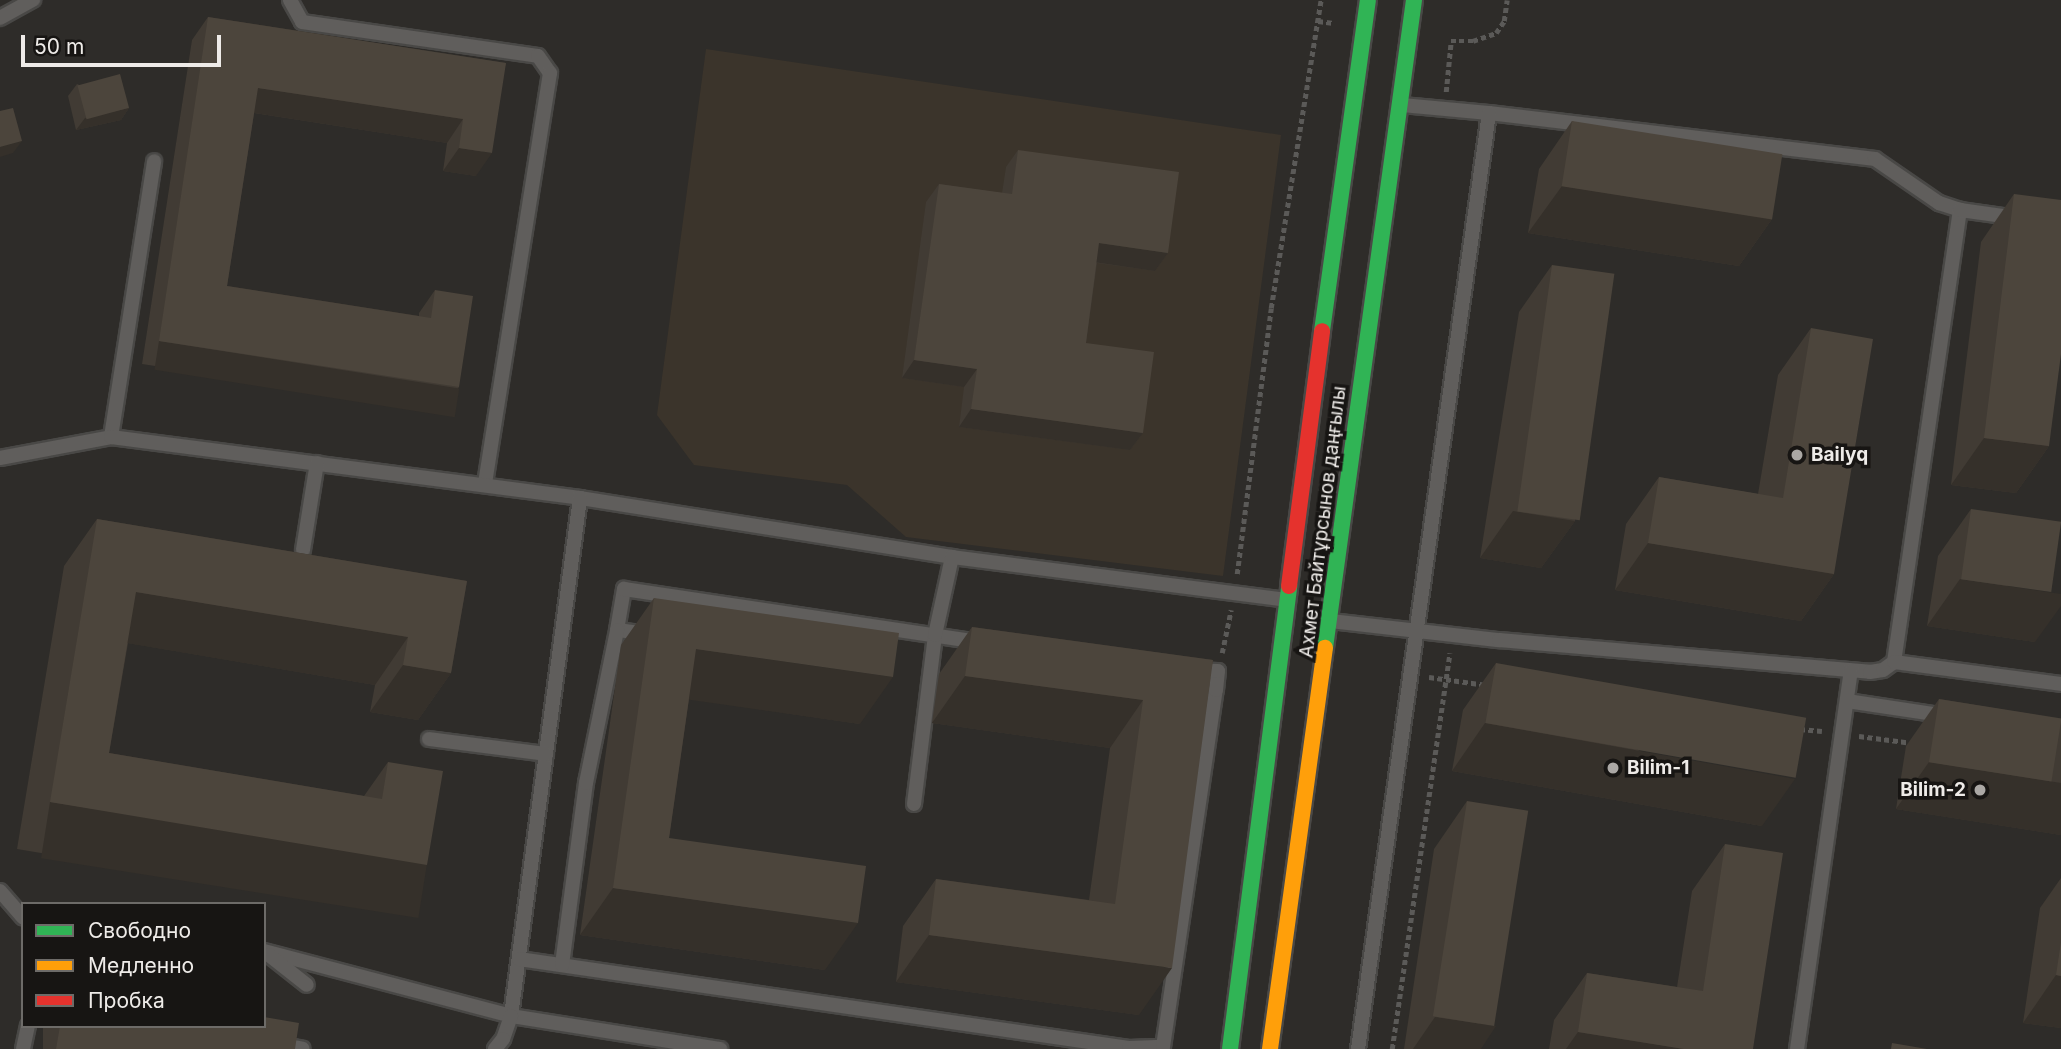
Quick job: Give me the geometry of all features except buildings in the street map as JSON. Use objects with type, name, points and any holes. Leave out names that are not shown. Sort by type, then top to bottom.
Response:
[{"type":"street","name":"Ахмет Байтұрсынов даңғылы","points":[[1230,1049],[1344,161],[1361,99],[1368,0]]},
{"type":"street","name":"Ахмет Байтұрсынов даңғылы","points":[[1270,1049],[1331,621],[1394,104],[1414,0]]},
{"type":"lane","points":[[0,18],[33,0]]},
{"type":"lane","points":[[290,0],[302,22],[505,49],[538,56],[551,73],[485,485]]},
{"type":"lane","points":[[1394,104],[1875,159],[1939,203],[1959,210],[2036,220]]},
{"type":"lane","points":[[1358,1049],[1489,113]]},
{"type":"lane","points":[[111,437],[154,161]]},
{"type":"lane","points":[[1894,662],[1959,210]]},
{"type":"lane","points":[[0,458],[111,437],[580,498],[952,557],[1289,600]]},
{"type":"lane","points":[[303,550],[317,463]]},
{"type":"lane","points":[[500,1046],[511,1016],[580,498]]},
{"type":"lane","points":[[914,804],[934,635],[952,557]]},
{"type":"lane","points":[[562,965],[586,783],[624,589],[896,634],[934,635],[995,643]]},
{"type":"lane","points":[[1331,621],[1452,635],[1852,671],[1883,670],[1894,662],[2061,684]]},
{"type":"lane","points":[[617,629],[656,636]]},
{"type":"lane","points":[[953,659],[954,638]]},
{"type":"lane","points":[[519,958],[1129,1048],[1163,1047],[1218,671],[1184,672]]},
{"type":"lane","points":[[1797,1049],[1852,671]]},
{"type":"lane","points":[[1847,701],[1968,719]]},
{"type":"lane","points":[[429,739],[546,754]]},
{"type":"lane","points":[[0,891],[21,915]]},
{"type":"lane","points":[[266,952],[511,1016],[720,1049]]},
{"type":"lane","points":[[266,953],[307,985]]},
{"type":"lane","points":[[23,1049],[28,1028]]},
{"type":"lane","points":[[263,1042],[303,1049]]},
{"type":"path","points":[[1218,671],[1234,592],[1271,308],[1321,0]]},
{"type":"path","points":[[1444,110],[1451,41],[1473,41],[1496,33],[1504,21],[1507,0]]},
{"type":"path","points":[[1392,1049],[1452,635]]},
{"type":"path","points":[[1411,674],[1494,686]]},
{"type":"path","points":[[1479,697],[1480,684]]},
{"type":"path","points":[[1795,728],[1925,745]]},
{"type":"shaded area","points":[[706,49],[1281,135],[1223,576],[906,537],[847,485],[694,465],[657,415]]},
{"type":"traffic: fast","points":[[1322,331],[1368,0]]},
{"type":"traffic: fast","points":[[1325,648],[1414,0]]},
{"type":"traffic: fast","points":[[1230,1049],[1289,586]]},
{"type":"traffic: slow","points":[[1270,1049],[1325,648]]},
{"type":"traffic: jam","points":[[1289,586],[1322,331]]},
{"type":"place","name":"Bailyq","points":[[1797,455]]},
{"type":"place","name":"Bilim-1","points":[[1613,768]]},
{"type":"place","name":"Bilim-2","points":[[1980,790]]}]
